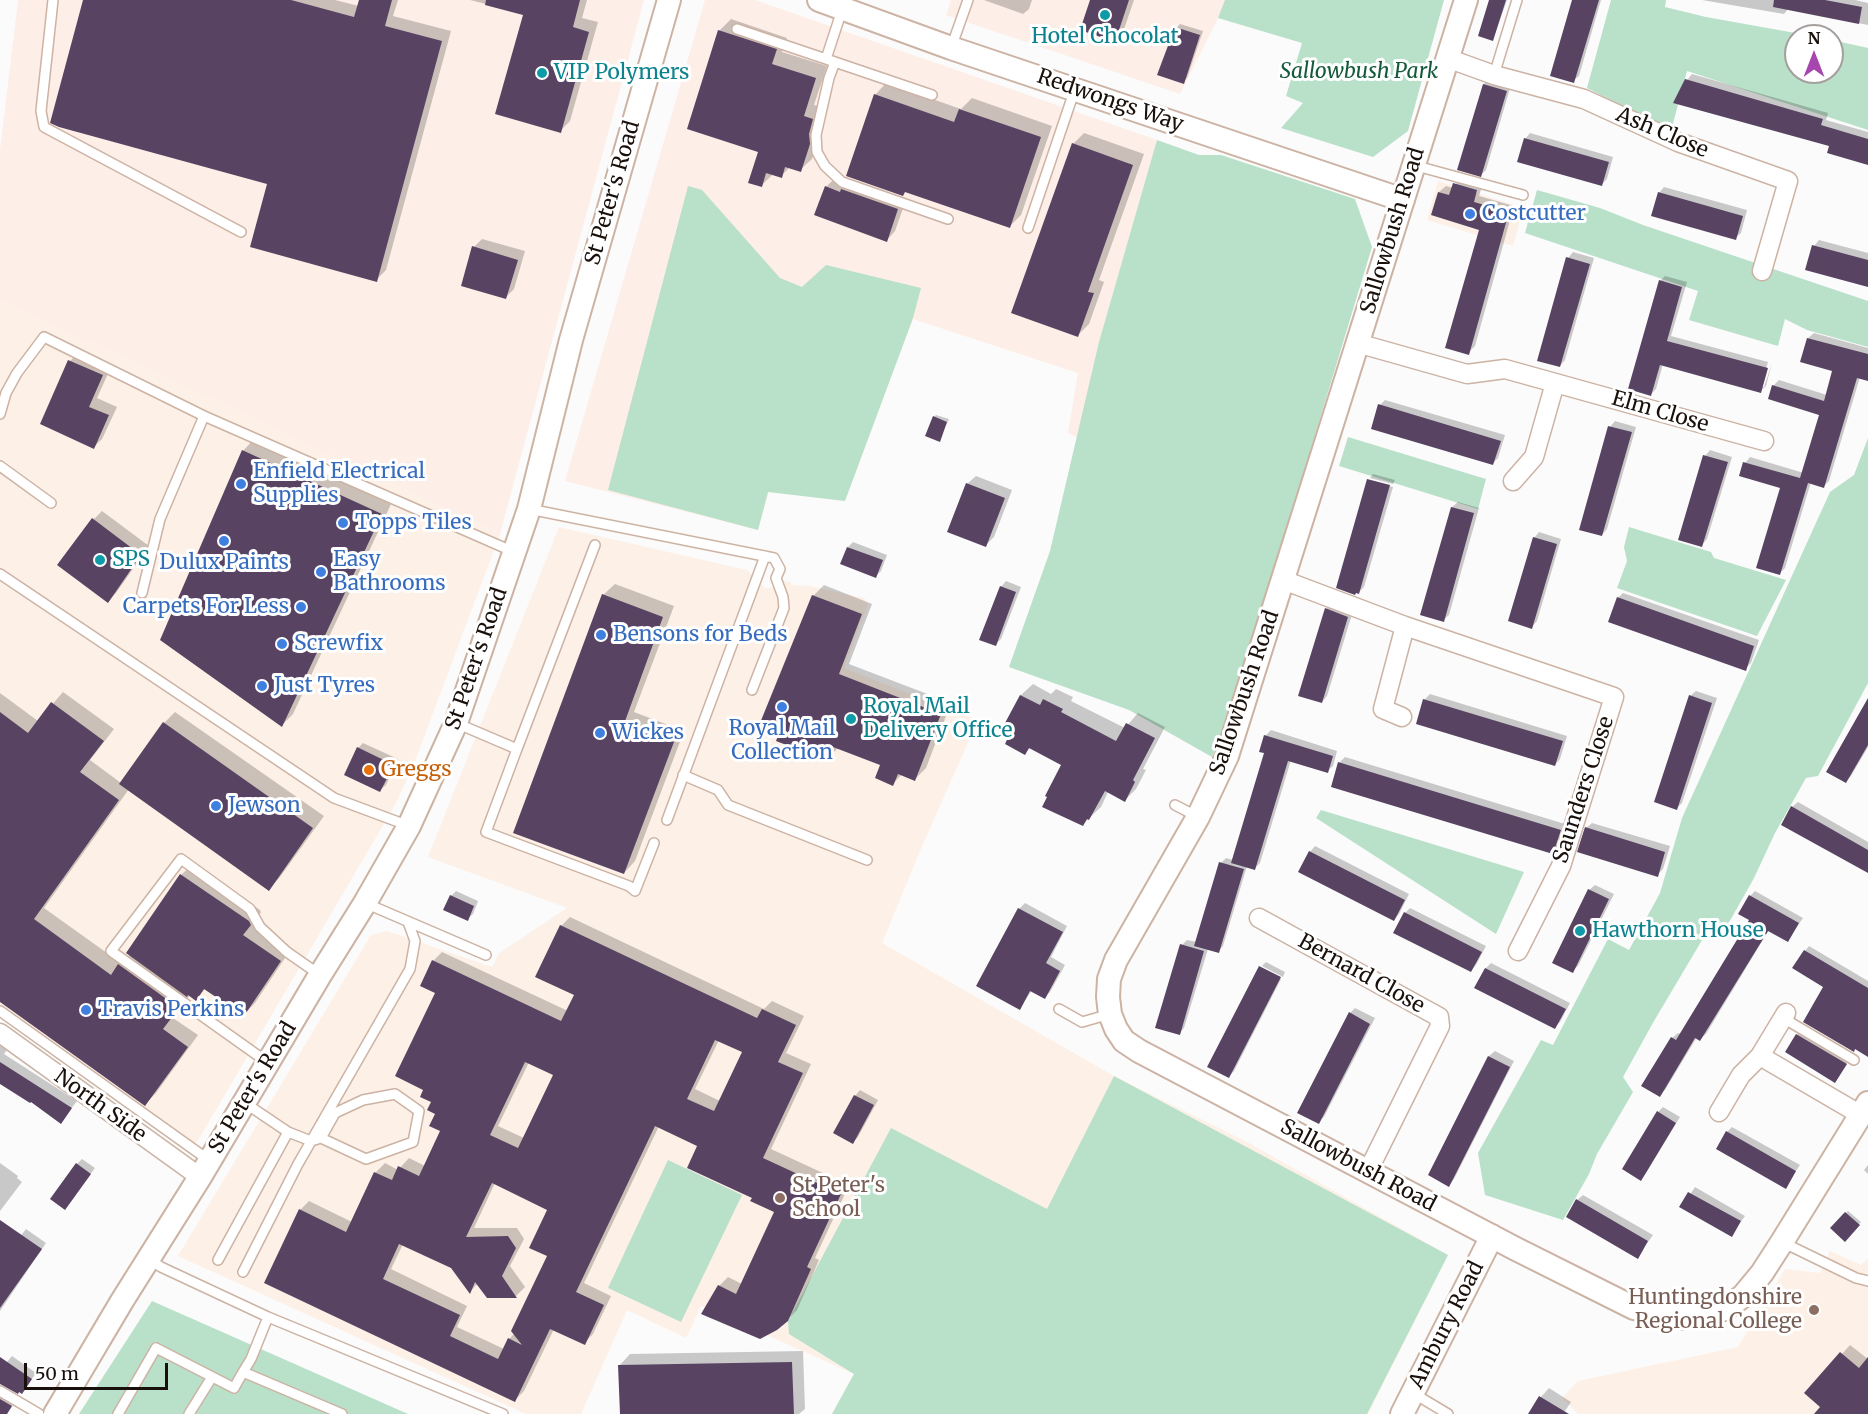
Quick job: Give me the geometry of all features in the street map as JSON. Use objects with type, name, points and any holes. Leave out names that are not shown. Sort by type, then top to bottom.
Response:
[{"type":"street","name":"St Peter's Road","points":[[55,1414],[365,903],[409,826],[456,723],[529,509],[571,340],[669,0]]},
{"type":"street","name":"Redwongs Way","points":[[819,0],[951,48],[1403,200]]},
{"type":"street","name":"Sallowbush Road","points":[[1466,0],[1227,756],[1198,817],[1116,960],[1109,979],[1110,1014],[1124,1041],[1139,1051],[1634,1308],[1683,1318],[1725,1309],[1743,1296],[1782,1242],[1864,1109]]},
{"type":"street","name":"Ash Close","points":[[1447,58],[1494,75],[1584,99],[1678,142],[1788,181],[1762,271]]},
{"type":"street","name":"Elm Close","points":[[1357,344],[1467,374],[1505,369],[1764,441]]},
{"type":"street","points":[[1513,481],[1534,456],[1555,383]]},
{"type":"street","name":"Saunders Close","points":[[1283,580],[1405,626],[1614,698],[1561,866],[1518,951]]},
{"type":"street","points":[[1402,717],[1383,709],[1405,626]]},
{"type":"street","name":"Bernard Close","points":[[1259,918],[1439,1017],[1440,1026],[1368,1171]]},
{"type":"street","points":[[1719,1112],[1741,1075],[1760,1056],[1785,1015]]},
{"type":"street","name":"North Side","points":[[0,1034],[108,1113],[205,1169]]},
{"type":"street","points":[[1760,1056],[1864,1109]]},
{"type":"street","name":"Ambury Road","points":[[1402,1414],[1492,1236]]},
{"type":"lane","points":[[53,0],[41,111],[44,127],[241,232]]},
{"type":"lane","points":[[951,48],[968,0]]},
{"type":"lane","points":[[1494,75],[1517,0]]},
{"type":"lane","points":[[843,8],[830,60],[829,78],[816,135],[817,153],[825,166],[842,182],[948,219]]},
{"type":"lane","points":[[737,29],[932,95]]},
{"type":"lane","points":[[1028,228],[1075,89]]},
{"type":"lane","points":[[1413,165],[1522,195]]},
{"type":"lane","points":[[0,414],[6,393],[17,373],[44,337],[204,417],[514,552]]},
{"type":"lane","points":[[142,593],[160,519],[204,417]]},
{"type":"lane","points":[[0,466],[51,503]]},
{"type":"lane","points":[[529,509],[774,558],[780,569],[776,578],[783,597],[784,608],[752,690]]},
{"type":"lane","points":[[595,545],[486,832],[629,886],[635,891],[654,843]]},
{"type":"lane","points":[[667,820],[765,556]]},
{"type":"lane","points":[[0,574],[334,798],[409,826]]},
{"type":"lane","points":[[456,723],[518,749]]},
{"type":"lane","points":[[683,775],[718,790],[728,805],[867,860]]},
{"type":"lane","points":[[1175,805],[1198,817]]},
{"type":"lane","points":[[267,1062],[111,951],[181,859],[250,909],[260,927],[287,952],[320,975]]},
{"type":"lane","points":[[365,903],[486,955]]},
{"type":"lane","points":[[243,1272],[311,1140],[411,969],[415,941],[408,922]]},
{"type":"lane","points":[[1059,1008],[1082,1022],[1110,1014]]},
{"type":"lane","points":[[0,1011],[205,1169]]},
{"type":"lane","points":[[1785,1015],[1854,1060]]},
{"type":"lane","points":[[243,1101],[288,1132],[311,1140],[321,1138],[366,1159],[413,1142],[419,1111],[395,1094],[363,1100],[335,1113],[321,1138]]},
{"type":"lane","points":[[218,1260],[288,1132]]},
{"type":"lane","points":[[1782,1242],[1856,1278],[1868,1281]]},
{"type":"lane","points":[[149,1259],[161,1267],[268,1317],[503,1414]]},
{"type":"lane","points":[[118,1414],[156,1348],[234,1388],[251,1359],[268,1317]]},
{"type":"lane","points":[[243,1372],[342,1414]]},
{"type":"lane","points":[[189,1414],[212,1377]]},
{"type":"lane","points":[[0,1391],[39,1414]]},
{"type":"lane","points":[[1413,1393],[1448,1414]]},
{"type":"shaded area","points":[[18,0],[644,0],[500,534],[0,300],[0,150]]},
{"type":"shaded area","points":[[705,0],[755,0],[1157,140],[1077,437],[1068,433],[1078,373],[913,319],[852,482],[777,462],[758,530],[565,481]]},
{"type":"shaded area","points":[[951,0],[1227,0],[1180,94],[946,15]]},
{"type":"shaded area","points":[[1438,181],[1524,208],[1513,246],[1427,220]]},
{"type":"shaded area","points":[[0,300],[500,534],[412,769],[395,805],[190,1154],[0,1017]]},
{"type":"shaded area","name":"St Peter's School","points":[[559,527],[747,570],[765,588],[779,587],[779,580],[791,582],[791,585],[810,586],[864,598],[868,604],[844,668],[978,720],[882,943],[1114,1076],[1247,1142],[1448,1255],[1368,1414],[832,1414],[854,1374],[701,1306],[686,1338],[627,1310],[581,1414],[526,1414],[178,1256],[371,935],[387,931],[492,967],[499,953],[567,908],[428,857]]},
{"type":"shaded area","name":"Huntingdonshire Regional College","points":[[1830,1251],[1861,1265],[1868,1258],[1868,1414],[1578,1414],[1562,1398],[1578,1381],[1738,1347],[1785,1269],[1820,1273]]},
{"type":"green space","name":"Sallowbush Park","points":[[1225,0],[1444,0],[1408,131],[1373,157],[1281,128],[1303,103],[1286,96],[1302,43],[1218,18]]},
{"type":"green space","points":[[1611,0],[1666,0],[1665,7],[1784,31],[1784,84],[1844,84],[1844,43],[1868,48],[1868,130],[1687,71],[1671,131],[1587,88]]},
{"type":"green space","points":[[1157,140],[1199,155],[1221,155],[1355,199],[1372,247],[1231,712],[1212,757],[1129,710],[1009,667],[1050,551],[1099,342]]},
{"type":"green space","points":[[688,186],[702,190],[780,278],[802,287],[826,265],[921,288],[913,318],[845,501],[768,492],[758,530],[608,490]]},
{"type":"green space","points":[[1537,190],[1600,208],[1643,225],[1868,301],[1868,347],[1807,330],[1785,319],[1778,346],[1689,320],[1698,291],[1525,233]]},
{"type":"green space","points":[[1348,437],[1486,479],[1478,509],[1339,466]]},
{"type":"green space","points":[[1868,438],[1868,683],[1818,776],[1806,778],[1727,926],[1711,925],[1654,1021],[1623,1077],[1633,1092],[1597,1154],[1589,1174],[1563,1220],[1485,1195],[1478,1153],[1541,1040],[1553,1045],[1608,939],[1629,950],[1660,893],[1682,818],[1830,492],[1854,475]]},
{"type":"green space","points":[[1629,527],[1711,552],[1714,558],[1786,580],[1757,636],[1617,588],[1627,561],[1624,547]]},
{"type":"green space","points":[[1321,810],[1524,872],[1496,934],[1316,818]]},
{"type":"green space","points":[[1114,1076],[1448,1255],[1367,1414],[832,1414],[854,1374],[789,1334],[788,1321],[891,1128],[1047,1209]]},
{"type":"green space","points":[[668,1160],[742,1195],[681,1322],[608,1288]]},
{"type":"green space","points":[[152,1301],[408,1414],[79,1414]]},
{"type":"building","points":[[83,0],[291,0],[354,17],[359,0],[392,0],[385,26],[442,41],[377,282],[250,247],[267,184],[50,123]]},
{"type":"building","name":"VIP Polymers","points":[[486,0],[580,0],[573,27],[589,32],[561,133],[495,114],[523,15],[485,5]]},
{"type":"building","name":"Hotel Chocolat","points":[[1090,0],[1129,0],[1115,42],[1080,30]]},
{"type":"building","points":[[1489,0],[1506,0],[1493,41],[1478,36]]},
{"type":"building","points":[[1572,0],[1599,0],[1574,83],[1550,76]]},
{"type":"building","points":[[1774,0],[1825,0],[1862,7],[1859,24],[1773,7]]},
{"type":"building","points":[[1175,27],[1200,35],[1184,84],[1157,75]]},
{"type":"building","points":[[718,30],[777,49],[772,64],[816,78],[804,116],[813,119],[809,134],[810,144],[801,172],[785,167],[782,178],[766,173],[762,187],[748,183],[758,152],[687,129]]},
{"type":"building","points":[[1685,79],[1823,119],[1821,125],[1868,139],[1868,165],[1827,153],[1829,146],[1673,103]]},
{"type":"building","points":[[1483,84],[1507,91],[1481,177],[1457,170]]},
{"type":"building","points":[[874,94],[954,122],[959,109],[1041,137],[1010,228],[905,192],[903,196],[846,176]]},
{"type":"building","points":[[1524,138],[1609,162],[1602,186],[1517,162]]},
{"type":"building","points":[[1072,143],[1133,165],[1088,292],[1094,293],[1078,337],[1011,313]]},
{"type":"building","points":[[1453,183],[1477,190],[1474,202],[1509,212],[1469,355],[1445,348],[1479,230],[1431,215],[1438,192],[1449,195]]},
{"type":"building","points":[[825,186],[840,192],[841,189],[898,209],[887,242],[814,215]]},
{"type":"building","points":[[1658,192],[1743,216],[1736,240],[1651,216]]},
{"type":"building","points":[[1812,245],[1868,260],[1868,287],[1805,270]]},
{"type":"building","points":[[472,246],[518,260],[506,299],[461,286]]},
{"type":"building","points":[[1566,257],[1590,264],[1560,367],[1537,361]]},
{"type":"building","points":[[1659,280],[1682,287],[1667,341],[1768,368],[1761,393],[1660,365],[1651,396],[1628,389]]},
{"type":"building","points":[[1807,338],[1868,354],[1868,381],[1857,378],[1824,488],[1808,483],[1780,575],[1756,568],[1780,488],[1739,476],[1743,462],[1800,478],[1819,415],[1768,399],[1772,385],[1824,401],[1832,371],[1800,362]]},
{"type":"building","points":[[68,360],[103,375],[89,407],[109,415],[94,449],[40,424]]},
{"type":"building","points":[[1378,404],[1501,441],[1493,465],[1371,429]]},
{"type":"building","points":[[933,416],[947,422],[940,442],[925,436]]},
{"type":"building","points":[[1608,426],[1632,432],[1602,536],[1579,530]]},
{"type":"building","points":[[242,450],[382,514],[282,727],[160,640]]},
{"type":"building","points":[[1703,455],[1728,462],[1702,547],[1678,540]]},
{"type":"building","points":[[1367,479],[1390,485],[1359,594],[1355,595],[1336,588]]},
{"type":"building","points":[[966,483],[1005,498],[986,547],[947,532]]},
{"type":"building","points":[[1451,507],[1474,513],[1444,622],[1420,615]]},
{"type":"building","name":"SPS","points":[[92,518],[141,555],[108,603],[57,565]]},
{"type":"building","points":[[1533,537],[1557,544],[1532,629],[1508,621]]},
{"type":"building","points":[[847,547],[883,560],[876,578],[840,564]]},
{"type":"building","points":[[1000,586],[1016,592],[996,646],[979,640]]},
{"type":"building","name":"Wickes","points":[[602,594],[663,617],[624,724],[674,742],[624,874],[513,833]]},
{"type":"building","name":"Royal Mail Delivery Office","points":[[812,595],[862,614],[839,674],[941,714],[915,781],[898,774],[893,786],[875,778],[880,765],[833,747],[828,761],[776,741],[780,731],[760,723]]},
{"type":"building","points":[[1617,597],[1754,646],[1746,671],[1608,622]]},
{"type":"building","points":[[1325,608],[1348,617],[1322,703],[1298,696]]},
{"type":"building","points":[[1020,695],[1040,705],[1043,699],[1063,709],[1061,712],[1116,741],[1126,723],[1155,738],[1133,780],[1135,782],[1125,802],[1105,791],[1089,820],[1087,819],[1083,826],[1042,807],[1047,797],[1045,796],[1061,765],[1029,748],[1025,755],[1005,744],[1013,727],[1005,723]]},
{"type":"building","points":[[1689,695],[1712,703],[1677,810],[1654,802]]},
{"type":"building","points":[[1868,698],[1868,745],[1846,783],[1826,772]]},
{"type":"building","points":[[1423,699],[1563,741],[1555,766],[1416,724]]},
{"type":"building","points":[[51,702],[104,741],[80,772],[119,800],[34,919],[111,975],[118,964],[179,1008],[163,1029],[188,1047],[145,1106],[0,1002],[0,712],[28,733]]},
{"type":"building","name":"Jewson","points":[[163,722],[313,828],[269,891],[119,784]]},
{"type":"building","points":[[1264,735],[1333,756],[1328,773],[1288,761],[1255,870],[1231,863],[1264,753],[1259,752]]},
{"type":"building","name":"Greggs","points":[[357,747],[394,765],[380,792],[344,775]]},
{"type":"building","points":[[1338,762],[1561,830],[1553,854],[1331,787]]},
{"type":"building","points":[[1791,806],[1868,850],[1868,873],[1781,825]]},
{"type":"building","points":[[1585,827],[1665,852],[1658,877],[1577,852]]},
{"type":"building","points":[[1309,851],[1405,900],[1394,921],[1298,872]]},
{"type":"building","points":[[1219,862],[1244,869],[1219,953],[1194,946]]},
{"type":"building","points":[[180,874],[249,921],[251,925],[243,935],[281,961],[244,1016],[204,989],[196,1001],[188,995],[187,997],[126,953]]},
{"type":"building","name":"Hawthorn House","points":[[1588,889],[1609,899],[1573,973],[1552,963]]},
{"type":"building","points":[[450,895],[474,906],[468,921],[443,910]]},
{"type":"building","points":[[1749,895],[1799,923],[1788,942],[1768,931],[1700,1041],[1695,1038],[1660,1097],[1641,1086],[1671,1037],[1676,1040],[1749,920],[1738,914]]},
{"type":"building","points":[[1018,908],[1063,932],[1046,963],[1060,971],[1045,999],[1030,991],[1020,1010],[976,986]]},
{"type":"building","points":[[1404,912],[1482,952],[1471,972],[1393,933]]},
{"type":"building","points":[[560,925],[757,1018],[762,1009],[796,1025],[778,1062],[803,1073],[763,1158],[841,1194],[807,1267],[811,1269],[788,1321],[777,1330],[760,1339],[701,1314],[718,1285],[736,1294],[774,1212],[750,1201],[752,1198],[687,1168],[697,1146],[655,1126],[576,1292],[604,1305],[585,1345],[550,1329],[515,1402],[264,1283],[299,1209],[346,1232],[374,1172],[392,1180],[398,1166],[419,1176],[440,1131],[429,1126],[435,1114],[427,1110],[431,1102],[420,1097],[423,1090],[395,1076],[435,993],[420,986],[432,960],[561,1021],[574,995],[535,977]],"holes":[[[715,1040],[742,1052],[714,1111],[687,1099]],[[525,1062],[553,1075],[518,1148],[490,1135]],[[492,1183],[547,1210],[529,1248],[547,1256],[511,1331],[522,1345],[508,1338],[498,1359],[450,1336],[460,1315],[383,1279],[399,1244],[451,1268],[470,1294],[475,1282],[487,1298],[517,1298],[502,1276],[516,1248],[508,1236],[466,1237]]]},
{"type":"building","points":[[1180,944],[1204,951],[1180,1035],[1155,1028]]},
{"type":"building","points":[[1804,950],[1868,988],[1868,1057],[1855,1049],[1854,1052],[1803,1022],[1823,987],[1792,968]]},
{"type":"building","points":[[1259,966],[1281,977],[1229,1078],[1207,1067]]},
{"type":"building","points":[[1485,968],[1566,1009],[1555,1029],[1474,988]]},
{"type":"building","points":[[1349,1012],[1370,1024],[1319,1124],[1297,1113]]},
{"type":"building","points":[[1796,1034],[1847,1064],[1835,1083],[1785,1052]]},
{"type":"building","points":[[1488,1056],[1510,1067],[1449,1187],[1428,1175]]},
{"type":"building","points":[[0,1062],[72,1108],[61,1124],[31,1102],[0,1084]]},
{"type":"building","points":[[854,1095],[874,1105],[853,1144],[833,1133]]},
{"type":"building","points":[[1657,1111],[1676,1123],[1641,1181],[1622,1169]]},
{"type":"building","points":[[1726,1131],[1796,1171],[1786,1189],[1716,1149]]},
{"type":"building","points":[[76,1163],[91,1174],[65,1210],[50,1199]]},
{"type":"building","points":[[1688,1192],[1741,1221],[1732,1237],[1679,1207]]},
{"type":"building","points":[[1576,1199],[1648,1241],[1638,1259],[1566,1217]]},
{"type":"building","points":[[1845,1212],[1860,1225],[1845,1242],[1830,1228]]},
{"type":"building","points":[[0,1220],[42,1249],[0,1308]]},
{"type":"building","points":[[1840,1352],[1859,1368],[1868,1357],[1868,1414],[1814,1414],[1820,1407],[1804,1393]]},
{"type":"building","points":[[0,1357],[32,1379],[22,1394],[0,1384]]},
{"type":"building","points":[[792,1362],[794,1414],[620,1414],[618,1365]]},
{"type":"building","points":[[1539,1396],[1569,1414],[1528,1414]]},
{"type":"building","points":[[0,1399],[12,1406],[7,1414],[0,1414]]},
{"type":"place","name":"Hotel Chocolat","points":[[1105,15]]},
{"type":"place","name":"VIP Polymers","points":[[542,73]]},
{"type":"place","name":"Costcutter","points":[[1470,214]]},
{"type":"place","name":"Enfield Electrical Supplies","points":[[241,484]]},
{"type":"place","name":"Topps Tiles","points":[[343,523]]},
{"type":"place","name":"Dulux Paints","points":[[224,541]]},
{"type":"place","name":"SPS","points":[[100,560]]},
{"type":"place","name":"Easy Bathrooms","points":[[321,572]]},
{"type":"place","name":"Carpets For Less","points":[[301,607]]},
{"type":"place","name":"Bensons for Beds","points":[[601,635]]},
{"type":"place","name":"Screwfix","points":[[282,644]]},
{"type":"place","name":"Just Tyres","points":[[262,686]]},
{"type":"place","name":"Royal Mail Collection","points":[[782,707]]},
{"type":"place","name":"Royal Mail Delivery Office","points":[[851,719]]},
{"type":"place","name":"Wickes","points":[[600,733]]},
{"type":"place","name":"Greggs","points":[[369,770]]},
{"type":"place","name":"Jewson","points":[[216,806]]},
{"type":"place","name":"Hawthorn House","points":[[1580,931]]},
{"type":"place","name":"Travis Perkins","points":[[86,1010]]},
{"type":"place","name":"St Peter's School","points":[[780,1198]]},
{"type":"place","name":"Huntingdonshire Regional College","points":[[1814,1310]]}]
